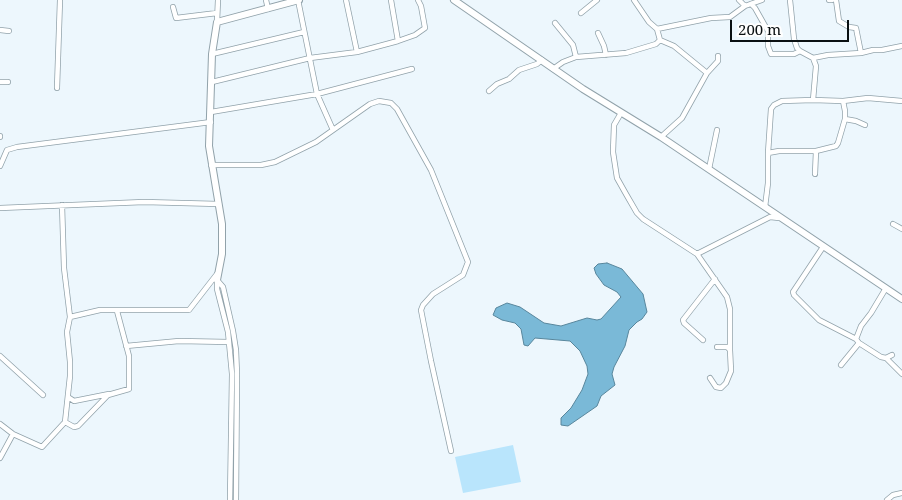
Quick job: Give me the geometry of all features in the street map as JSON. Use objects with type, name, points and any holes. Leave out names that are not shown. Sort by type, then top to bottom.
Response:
[{"type":"street","points":[[56,88],[60,0]]},
{"type":"street","points":[[218,0],[212,54],[209,146],[223,240],[217,289],[229,342],[232,374],[230,500]]},
{"type":"street","points":[[266,0],[268,9]]},
{"type":"street","points":[[217,22],[299,0],[317,94],[333,130]]},
{"type":"street","points":[[346,0],[357,52]]},
{"type":"street","points":[[391,0],[398,41]]},
{"type":"street","points":[[212,82],[310,58],[357,52],[420,33],[425,28],[422,6],[418,0]]},
{"type":"street","points":[[454,0],[553,69],[661,137],[902,299]]},
{"type":"street","points":[[581,13],[597,0]]},
{"type":"street","points":[[634,0],[656,29],[660,40],[674,46],[707,73]]},
{"type":"street","points":[[739,0],[745,6]]},
{"type":"street","points":[[656,29],[711,18],[730,17],[745,6],[762,0]]},
{"type":"street","points":[[790,0],[794,39],[800,51],[814,60],[816,66],[813,100]]},
{"type":"street","points":[[836,0],[839,21],[856,28],[861,53]]},
{"type":"street","points":[[751,4],[768,31],[768,46],[771,54],[794,54],[800,51]]},
{"type":"street","points":[[173,7],[176,18],[217,13]]},
{"type":"street","points":[[556,23],[573,45],[576,57]]},
{"type":"street","points":[[0,30],[9,31]]},
{"type":"street","points":[[212,54],[304,32]]},
{"type":"street","points":[[598,34],[606,55]]},
{"type":"street","points":[[553,69],[562,62],[576,57],[626,53],[656,44],[660,40]]},
{"type":"street","points":[[814,60],[820,56],[861,53],[902,46]]},
{"type":"street","points":[[661,137],[682,118],[707,73],[718,60],[718,56]]},
{"type":"street","points":[[489,91],[497,84],[509,79],[519,70],[537,64],[542,60]]},
{"type":"street","points":[[211,112],[317,94],[412,69]]},
{"type":"street","points":[[0,82],[8,82]]},
{"type":"street","points":[[765,207],[768,183],[771,109],[774,105],[782,101],[843,101],[868,98],[902,101]]},
{"type":"street","points":[[211,165],[261,165],[275,162],[316,142],[370,104],[379,101],[391,103],[397,109],[431,170],[468,262],[463,275],[434,294],[423,305],[421,310],[451,451]]},
{"type":"street","points":[[768,154],[779,151],[816,151],[836,146],[845,120],[843,101]]},
{"type":"street","points":[[621,113],[614,125],[613,152],[617,178],[626,194],[643,219],[697,254],[729,302],[731,371],[726,383],[721,388],[716,387],[710,378]]},
{"type":"street","points":[[845,120],[856,120],[865,125]]},
{"type":"street","points":[[0,166],[7,150],[17,147],[211,122]]},
{"type":"street","points":[[709,169],[717,130]]},
{"type":"street","points":[[815,174],[816,151]]},
{"type":"street","points":[[0,208],[144,202],[219,204]]},
{"type":"street","points":[[0,424],[14,434],[42,447],[65,422],[70,362],[67,332],[70,317],[64,268],[62,205]]},
{"type":"street","points":[[697,254],[770,217],[782,219]]},
{"type":"street","points":[[893,224],[902,229]]},
{"type":"street","points":[[823,247],[793,292],[794,295],[819,320],[881,357],[886,358],[902,374]]},
{"type":"street","points":[[70,317],[100,310],[189,310],[217,277]]},
{"type":"street","points":[[217,277],[223,287],[236,350],[236,500]]},
{"type":"street","points":[[703,340],[683,320],[715,279]]},
{"type":"street","points":[[841,365],[857,341],[861,326],[886,288]]},
{"type":"street","points":[[68,396],[74,401],[110,394],[128,389],[130,386],[129,356],[117,311]]},
{"type":"street","points":[[126,346],[179,341],[229,342]]},
{"type":"street","points":[[716,347],[727,347],[730,350]]},
{"type":"street","points":[[886,358],[892,355]]},
{"type":"street","points":[[0,356],[43,395]]},
{"type":"street","points":[[65,422],[74,427],[78,426],[110,394]]},
{"type":"street","points":[[0,458],[14,434]]},
{"type":"street","points":[[887,500],[892,495],[902,493]]},
{"type":"shaded area","points":[[607,263],[622,269],[643,294],[647,312],[629,330],[625,346],[612,374],[615,385],[601,396],[597,406],[568,426],[561,425],[561,418],[571,408],[582,390],[588,374],[587,366],[580,351],[570,341],[535,338],[528,346],[524,345],[521,329],[515,323],[502,320],[493,315],[496,308],[507,303],[520,307],[544,323],[561,326],[587,318],[601,319],[621,297],[617,292],[604,285],[596,274],[594,268],[598,264]]},
{"type":"shaded area","points":[[513,445],[521,482],[463,493],[455,457]]}]
